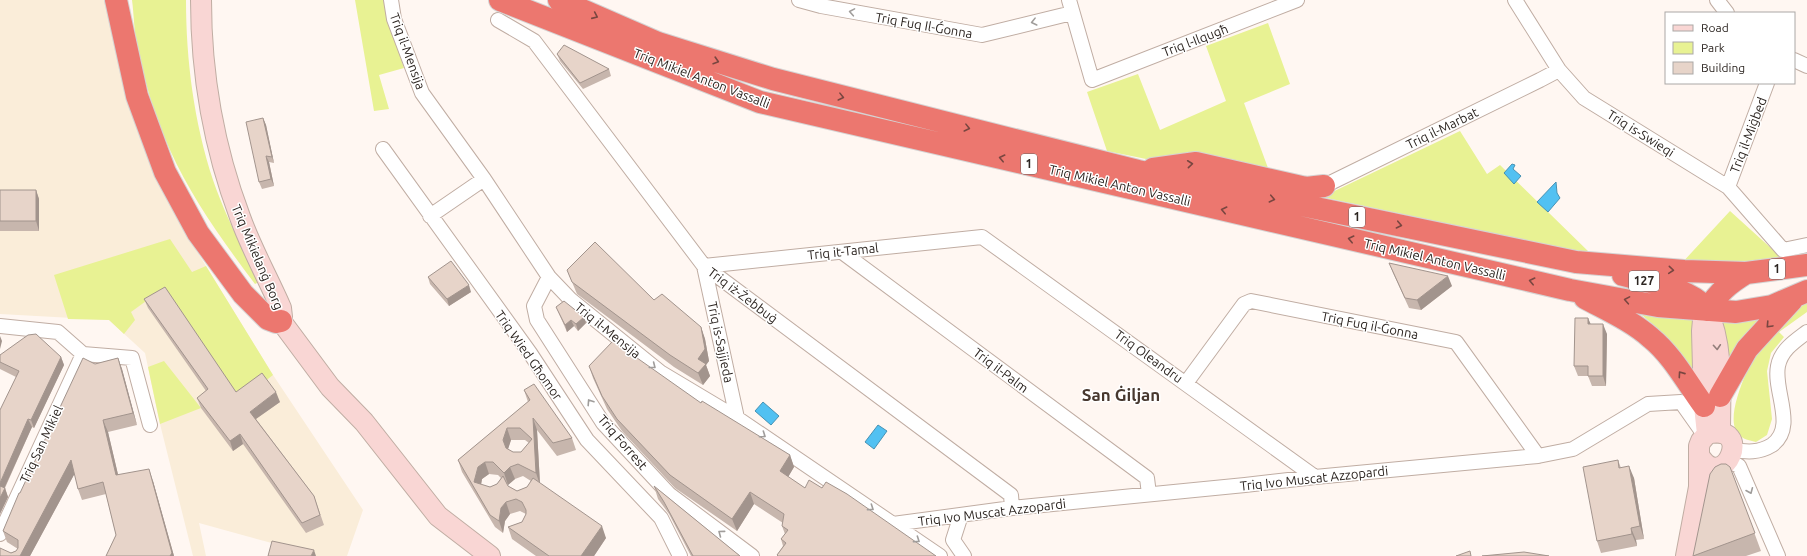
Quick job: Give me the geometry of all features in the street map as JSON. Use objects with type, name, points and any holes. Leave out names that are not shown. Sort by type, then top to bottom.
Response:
[{"type":"highway","points":[[116,0],[137,96],[165,172],[198,233],[243,294],[268,318],[276,322],[281,321]]},
{"type":"highway","name":"Triq Mikiel Anton Vassalli","points":[[559,0],[658,43],[773,79],[1138,171],[1576,262],[1684,271],[1746,273]]},
{"type":"highway","name":"Triq Mikiel Anton Vassalli","points":[[499,10],[760,102],[1570,290],[1658,306],[1736,312],[1772,306],[1802,294]]},
{"type":"highway","points":[[1138,171],[1196,163],[1306,188],[1324,186]]},
{"type":"highway","name":"127","points":[[1576,262],[1688,294],[1700,301],[1707,310]]},
{"type":"highway","name":"1","points":[[1746,273],[1807,265]]},
{"type":"highway","points":[[1707,310],[1723,288],[1746,273]]},
{"type":"highway","points":[[1570,290],[1638,328],[1651,338],[1712,401],[1748,349],[1802,294]]},
{"type":"main road","name":"Triq Mikielanġ Borg","points":[[201,0],[204,65],[210,109],[223,170],[240,219],[281,308],[281,321],[330,387],[364,422],[438,516],[490,556]]},
{"type":"main road","points":[[1707,310],[1703,320],[1702,331],[1712,401],[1711,434],[1699,446],[1719,459]]},
{"type":"main road","points":[[1686,556],[1700,487],[1719,459],[1730,439],[1711,434]]},
{"type":"street","name":"Triq il-Mensija","points":[[391,0],[394,19],[422,93],[484,179],[549,277],[571,300],[660,372],[737,418],[940,556],[953,540],[961,515]]},
{"type":"street","name":"Triq Fuq Il-Ǵonna","points":[[800,0],[821,6],[982,35],[1071,6]]},
{"type":"street","name":"Triq l-Ilqugħ","points":[[1071,6],[1092,80],[1278,4],[1297,0]]},
{"type":"street","name":"Triq is-Swieqi","points":[[1515,0],[1559,70],[1584,98],[1728,187],[1783,250],[1807,245]]},
{"type":"street","points":[[1717,0],[1726,12]]},
{"type":"street","name":"Triq iż-Żebbuġ","points":[[499,10],[534,41],[704,266],[1011,495],[1012,508]]},
{"type":"street","points":[[1795,60],[1807,66]]},
{"type":"street","name":"Triq il-Marbat","points":[[1324,186],[1559,70]]},
{"type":"street","name":"Triq il-Miġbed","points":[[1728,187],[1767,84]]},
{"type":"street","name":"Triq Wied Għomor","points":[[383,149],[530,353],[587,440],[661,518],[680,556]]},
{"type":"street","points":[[430,216],[484,179]]},
{"type":"street","name":"Triq it-Tamal","points":[[704,266],[982,237]]},
{"type":"street","name":"Triq Oleandru","points":[[982,237],[1315,477]]},
{"type":"street","name":"Triq il-Palm","points":[[842,252],[1146,478],[1150,494]]},
{"type":"street","name":"Triq is-Sajjieda","points":[[704,266],[737,418]]},
{"type":"street","name":"Triq Forrest","points":[[549,277],[534,306],[537,320],[604,423],[669,494],[752,556]]},
{"type":"street","name":"Triq Fuq il-Ġonna","points":[[1186,383],[1244,304],[1251,301],[1456,342],[1538,456]]},
{"type":"street","points":[[0,326],[58,332],[83,354],[132,358],[150,425]]},
{"type":"street","points":[[1719,459],[1753,452],[1768,447],[1778,440],[1783,429],[1777,378],[1778,365],[1785,349],[1805,336]]},
{"type":"street","name":"Triq San Mikiel","points":[[0,534],[83,354]]},
{"type":"street","name":"Triq Ivo Muscat Azzopardi","points":[[894,524],[1012,508],[1538,456],[1574,450],[1648,404],[1680,402],[1711,434]]},
{"type":"street","points":[[1719,459],[1739,466],[1778,556]]},
{"type":"street","points":[[661,518],[669,494]]},
{"type":"street","points":[[953,540],[964,556]]},
{"type":"shaded area","points":[[0,0],[111,0],[112,26],[120,72],[138,133],[166,198],[185,232],[273,375],[363,510],[347,556],[304,556],[279,545],[199,523],[206,556],[193,556],[160,424],[145,353],[109,320],[0,314]]},
{"type":"green space","points":[[132,0],[186,0],[186,23],[192,91],[206,158],[213,180],[234,232],[259,282],[255,284],[220,236],[178,168],[150,99],[136,40]]},
{"type":"green space","points":[[355,0],[385,0],[388,18],[404,68],[379,75],[389,109],[374,111]]},
{"type":"green space","points":[[1268,23],[1290,84],[1244,103],[1268,168],[1151,160],[1107,151],[1087,92],[1138,74],[1160,130],[1226,101],[1206,46]]},
{"type":"green space","points":[[1460,131],[1487,174],[1500,165],[1591,254],[1322,197]]},
{"type":"green space","points":[[1730,211],[1783,259],[1754,263],[1680,265]]},
{"type":"green space","points":[[170,239],[192,272],[206,266],[273,375],[239,402],[164,288],[131,312],[135,320],[124,334],[109,320],[68,319],[54,275]]},
{"type":"green space","points":[[1807,303],[1807,312],[1779,332],[1784,337],[1771,353],[1767,371],[1772,419],[1767,435],[1756,442],[1744,439],[1736,430],[1734,421],[1738,395],[1749,366],[1762,342],[1776,325]]},
{"type":"green space","points":[[1783,306],[1726,379],[1723,318]]},
{"type":"green space","points":[[1638,312],[1694,318],[1698,384],[1665,336]]},
{"type":"green space","points":[[164,361],[201,408],[160,424],[148,367]]},
{"type":"water","points":[[1512,164],[1515,165],[1513,169],[1521,176],[1514,184],[1504,173]]},
{"type":"water","points":[[1556,182],[1557,193],[1560,198],[1548,212],[1537,202]]},
{"type":"water","points":[[763,402],[779,416],[771,425],[755,411]]},
{"type":"water","points":[[878,425],[887,431],[874,449],[865,442]]},
{"type":"building","points":[[564,45],[609,69],[580,83],[557,54]]},
{"type":"building","points":[[263,118],[272,157],[266,156],[271,179],[259,182],[246,122]]},
{"type":"building","points":[[0,190],[36,190],[36,221],[0,221]]},
{"type":"building","points":[[595,242],[654,300],[662,294],[701,327],[705,349],[698,359],[706,364],[698,373],[670,355],[572,282],[567,270]]},
{"type":"building","points":[[451,261],[469,285],[447,299],[428,277]]},
{"type":"building","points":[[1389,263],[1448,276],[1417,300],[1405,298]]},
{"type":"building","points":[[165,287],[236,392],[262,373],[276,392],[250,412],[314,496],[320,515],[302,523],[240,434],[230,441],[197,398],[208,389],[144,299]]},
{"type":"building","points":[[564,301],[584,317],[576,324],[571,320],[565,325],[556,307]]},
{"type":"building","points":[[1575,318],[1588,318],[1588,324],[1603,324],[1603,376],[1588,376],[1588,366],[1574,366]]},
{"type":"building","points":[[36,334],[61,357],[31,420],[28,419],[0,483],[0,410],[19,371],[0,362],[0,355],[28,335]]},
{"type":"building","points":[[613,341],[701,403],[702,401],[790,455],[780,471],[805,488],[809,480],[822,488],[826,482],[847,494],[936,556],[778,556],[777,555],[786,543],[781,539],[788,530],[782,526],[784,514],[750,492],[732,519],[670,475],[617,419],[602,396],[589,366]]},
{"type":"building","points":[[83,358],[95,364],[118,358],[133,413],[103,420],[116,475],[149,469],[172,553],[170,556],[106,556],[116,535],[103,482],[78,489],[71,460],[20,556],[0,556],[0,548],[11,553],[16,551],[18,548],[18,540],[3,531],[19,493]]},
{"type":"building","points":[[534,384],[572,438],[553,443],[533,418],[536,473],[518,464],[510,467],[504,473],[493,462],[485,462],[478,467],[474,482],[490,487],[497,484],[503,476],[508,486],[517,491],[527,487],[533,478],[602,526],[581,556],[549,556],[508,527],[522,522],[526,514],[526,510],[522,502],[516,499],[506,502],[501,508],[499,521],[490,515],[458,460],[530,400],[524,390]],"holes":[[[507,428],[520,428],[532,439],[521,452],[513,452],[506,448],[503,440]]]},
{"type":"building","points":[[1618,460],[1619,468],[1629,466],[1640,526],[1631,528],[1632,534],[1597,541],[1583,467]]},
{"type":"building","points":[[1721,464],[1726,464],[1730,467],[1755,533],[1693,556],[1710,474],[1715,467]]},
{"type":"building","points":[[0,486],[5,488],[0,498]]},
{"type":"building","points":[[654,486],[740,556],[693,556]]},
{"type":"building","points":[[272,541],[314,550],[311,556],[268,556]]},
{"type":"building","points":[[1470,551],[1471,556],[1456,556]]},
{"type":"building","points":[[1524,552],[1549,556],[1482,556]]},
{"type":"district","name":"San Ġiljan","points":[[1121,395]]}]
